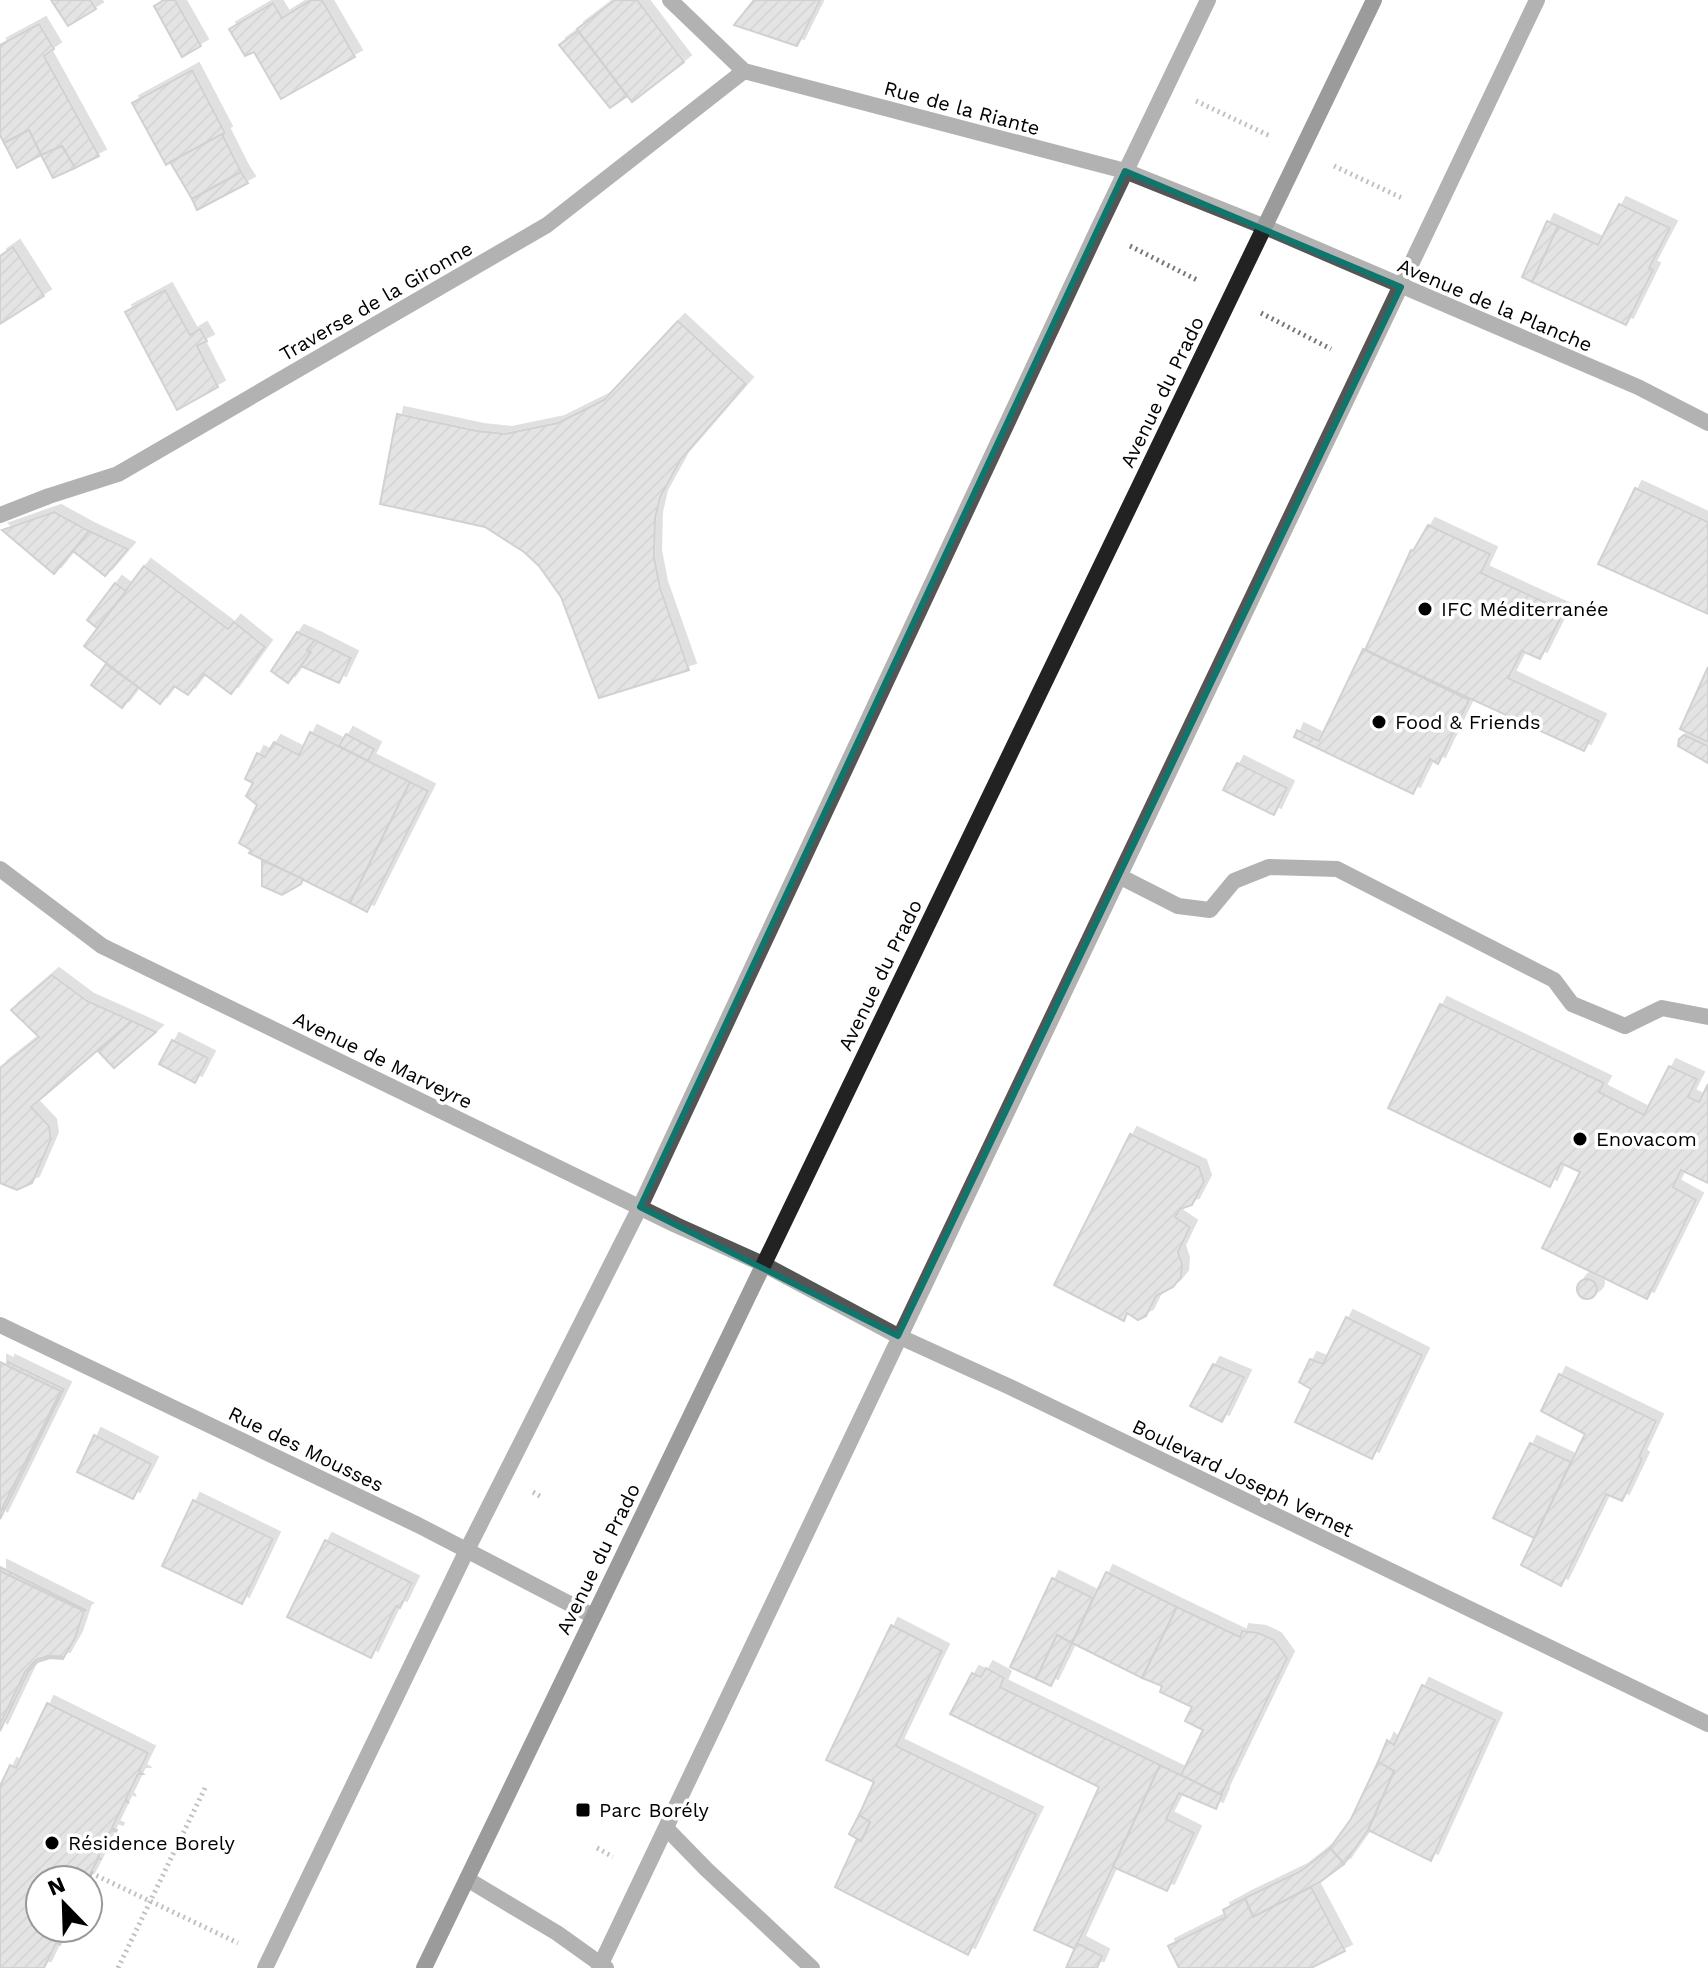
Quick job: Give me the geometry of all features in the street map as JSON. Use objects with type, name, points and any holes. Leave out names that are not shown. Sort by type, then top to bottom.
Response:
[{"type":"main road","name":"Avenue du Prado","points":[[424,1968],[1374,0]]},
{"type":"street","name":"Rue de la Riante","points":[[670,0],[744,71],[1125,171],[1265,227]]},
{"type":"street","points":[[267,1963],[467,1550],[640,1207],[1208,0]]},
{"type":"street","points":[[467,1879],[557,1933],[602,1967],[898,1336],[1121,877],[1537,0]]},
{"type":"street","name":"Traverse de la Gironne","points":[[0,515],[118,474],[547,225],[744,71]]},
{"type":"street","name":"Avenue de la Planche","points":[[1265,227],[1638,387],[1708,423]]},
{"type":"street","points":[[1121,877],[1178,906],[1210,910],[1234,881],[1269,867],[1337,869],[1554,980],[1572,1004],[1625,1026],[1662,1008],[1708,1017]]},
{"type":"street","name":"Avenue de Marveyre","points":[[0,869],[102,946],[763,1264]]},
{"type":"street","name":"Boulevard Joseph Vernet","points":[[763,1264],[898,1336],[1708,1724]]},
{"type":"street","name":"Rue des Mousses","points":[[0,1325],[467,1550],[593,1616]]},
{"type":"street","points":[[667,1829],[812,1968]]},
{"type":"path","points":[[118,1968],[205,1788]]},
{"type":"path","points":[[104,1879],[152,1901],[267,1963]]},
{"type":"highlighted area","points":[[1125,171],[1401,287],[898,1336],[640,1207]]},
{"type":"building","points":[[51,0],[90,0],[96,9],[68,26]]},
{"type":"building","points":[[164,0],[175,0],[201,46],[182,57],[154,6]]},
{"type":"building","points":[[311,0],[322,0],[355,57],[281,99],[254,52],[245,56],[229,29],[273,3],[282,18]]},
{"type":"building","points":[[615,0],[637,0],[684,62],[632,102],[577,29]]},
{"type":"building","points":[[754,0],[820,0],[797,46],[734,25]]},
{"type":"building","points":[[39,24],[54,49],[44,56],[99,156],[75,168],[62,146],[41,155],[29,130],[4,143],[0,135],[0,45]]},
{"type":"building","points":[[578,31],[627,96],[610,108],[559,45]]},
{"type":"building","points":[[192,70],[225,133],[166,165],[132,103]]},
{"type":"building","points":[[29,130],[41,155],[17,168],[4,143]]},
{"type":"building","points":[[222,134],[241,172],[192,199],[170,162]]},
{"type":"building","points":[[62,146],[75,168],[53,178],[41,155]]},
{"type":"building","points":[[241,172],[248,183],[197,210],[192,199]]},
{"type":"building","points":[[1619,204],[1670,228],[1649,268],[1653,270],[1626,325],[1532,282],[1558,226],[1598,245]]},
{"type":"building","points":[[1547,221],[1558,226],[1532,282],[1522,277]]},
{"type":"building","points":[[13,247],[44,296],[0,324],[0,256]]},
{"type":"building","points":[[165,290],[190,335],[200,329],[207,341],[197,346],[218,387],[177,410],[125,312]]},
{"type":"building","points":[[678,321],[746,384],[681,459],[660,497],[655,519],[654,557],[660,588],[689,670],[599,698],[561,597],[539,566],[524,552],[485,527],[380,504],[397,414],[505,434],[558,423],[604,400]]},
{"type":"building","points":[[1635,488],[1708,522],[1708,614],[1598,564]]},
{"type":"building","points":[[54,512],[89,531],[54,574],[2,530]]},
{"type":"building","points":[[1428,525],[1490,554],[1481,573],[1564,611],[1540,659],[1522,651],[1508,678],[1599,721],[1584,751],[1365,650],[1411,550]]},
{"type":"building","points":[[89,531],[128,549],[105,576],[73,551]]},
{"type":"building","points":[[144,566],[228,629],[234,622],[265,647],[231,694],[204,674],[188,695],[174,686],[160,704],[84,646]]},
{"type":"building","points":[[115,583],[126,591],[97,628],[87,620]]},
{"type":"building","points":[[297,632],[315,640],[307,650],[311,652],[288,683],[271,671]]},
{"type":"building","points":[[315,640],[351,658],[339,683],[301,666]]},
{"type":"building","points":[[1363,649],[1469,700],[1438,764],[1430,759],[1413,794],[1294,737],[1297,730],[1319,741]]},
{"type":"building","points":[[106,664],[138,687],[122,708],[91,685]]},
{"type":"building","points":[[1708,667],[1708,742],[1680,729]]},
{"type":"building","points":[[310,732],[410,782],[350,903],[249,853],[251,850],[239,843],[257,805],[246,796],[253,783],[245,779],[257,753],[265,757],[274,742],[299,755]]},
{"type":"building","points":[[346,734],[374,749],[368,761],[339,746]]},
{"type":"building","points":[[1684,735],[1708,746],[1708,763],[1678,746],[1679,739]]},
{"type":"building","points":[[1237,763],[1287,788],[1274,815],[1223,790]]},
{"type":"building","points":[[410,782],[428,791],[367,912],[350,903]]},
{"type":"building","points":[[262,860],[303,879],[301,884],[282,895],[262,886]]},
{"type":"building","points":[[52,975],[87,1001],[132,1021],[31,1107],[49,1126],[51,1139],[32,1183],[17,1190],[0,1183],[0,1068],[39,1037],[11,1010]]},
{"type":"building","name":"Enovacom","points":[[1440,1004],[1604,1083],[1599,1092],[1644,1115],[1669,1066],[1697,1079],[1688,1097],[1699,1102],[1708,1084],[1708,1183],[1681,1170],[1673,1187],[1696,1200],[1647,1299],[1542,1248],[1580,1172],[1561,1163],[1550,1187],[1388,1108]]},
{"type":"building","points":[[132,1021],[156,1032],[114,1068],[98,1051]]},
{"type":"building","points":[[172,1040],[208,1058],[195,1083],[159,1064]]},
{"type":"building","points":[[1130,1134],[1199,1167],[1204,1182],[1192,1205],[1180,1209],[1175,1217],[1190,1227],[1178,1252],[1182,1264],[1181,1277],[1173,1287],[1156,1296],[1146,1316],[1138,1320],[1127,1313],[1124,1321],[1054,1285]]},
{"type":"building","points":[[1587,1279],[1594,1282],[1597,1289],[1594,1296],[1587,1299],[1580,1296],[1577,1289],[1580,1282]]},
{"type":"building","points":[[1346,1317],[1422,1355],[1372,1459],[1295,1422],[1311,1389],[1299,1382],[1310,1359],[1323,1364]]},
{"type":"building","points":[[0,1362],[61,1391],[0,1513]]},
{"type":"building","points":[[8,1362],[64,1389],[0,1519],[0,1513],[61,1391],[8,1366]]},
{"type":"building","points":[[1213,1364],[1244,1377],[1222,1422],[1190,1406]]},
{"type":"building","points":[[1559,1374],[1656,1421],[1622,1501],[1606,1494],[1561,1586],[1521,1565],[1585,1434],[1541,1411]]},
{"type":"building","points":[[94,1435],[151,1464],[133,1499],[77,1472]]},
{"type":"building","points":[[1530,1443],[1571,1462],[1534,1538],[1493,1518]]},
{"type":"building","points":[[193,1500],[273,1539],[242,1604],[162,1566]]},
{"type":"building","points":[[325,1540],[412,1583],[400,1608],[396,1606],[371,1658],[287,1617]]},
{"type":"building","points":[[0,1567],[86,1610],[0,1571]]},
{"type":"building","points":[[0,1571],[84,1611],[75,1638],[64,1657],[48,1656],[31,1665],[0,1724]]},
{"type":"building","points":[[1106,1572],[1177,1607],[1142,1678],[1072,1643]]},
{"type":"building","points":[[1052,1578],[1093,1598],[1072,1643],[1057,1635],[1036,1679],[1010,1667]]},
{"type":"building","points":[[1177,1607],[1240,1637],[1242,1631],[1259,1633],[1274,1640],[1287,1658],[1221,1795],[1181,1775],[1203,1730],[1185,1721],[1192,1707],[1160,1692],[1162,1686],[1142,1678]]},
{"type":"building","points":[[891,1625],[942,1651],[896,1746],[1036,1814],[968,1955],[835,1887],[857,1839],[861,1841],[870,1822],[859,1815],[874,1782],[826,1760]]},
{"type":"building","points":[[1057,1635],[1072,1643],[1051,1686],[1036,1679]]},
{"type":"building","points":[[48,1656],[64,1657],[37,1662],[28,1672],[0,1731],[0,1724],[25,1672],[36,1660]]},
{"type":"building","points":[[986,1668],[1004,1678],[1000,1687],[1160,1765],[1075,1949],[1034,1930],[1099,1787],[950,1714],[972,1673],[981,1677]]},
{"type":"building","points":[[1422,1685],[1495,1720],[1431,1861],[1368,1830],[1394,1771],[1378,1762],[1387,1740],[1394,1745]]},
{"type":"building","name":"Résidence Borely","points":[[47,1703],[148,1753],[139,1771],[143,1774],[138,1774],[126,1799],[129,1803],[125,1801],[112,1828],[117,1830],[111,1830],[98,1857],[102,1859],[98,1859],[95,1864],[24,1864],[24,1944],[56,1944],[44,1968],[0,1968],[0,1786],[10,1765],[16,1768]]},
{"type":"building","points":[[1378,1762],[1394,1771],[1368,1830],[1344,1864],[1330,1848],[1351,1819]]},
{"type":"building","points":[[1160,1765],[1222,1795],[1216,1809],[1179,1793],[1166,1819],[1194,1833],[1167,1891],[1113,1867]]},
{"type":"building","points":[[859,1815],[870,1822],[861,1841],[849,1834]]},
{"type":"building","points":[[1330,1848],[1344,1864],[1320,1882],[1253,1917],[1245,1898],[1301,1871]]},
{"type":"building","points":[[1311,1887],[1345,1951],[1311,1968],[1179,1968],[1168,1946],[1226,1917],[1223,1910],[1245,1898],[1253,1917]]},
{"type":"building","points":[[1077,1943],[1102,1956],[1097,1968],[1066,1968]]},
{"type":"place","name":"IFC Méditerranée","points":[[1425,609]]},
{"type":"place","name":"Food & Friends","points":[[1379,722]]},
{"type":"place","name":"Enovacom","points":[[1580,1139]]},
{"type":"place","name":"Parc Borély","points":[[583,1810]]},
{"type":"place","name":"Résidence Borely","points":[[52,1843]]}]
